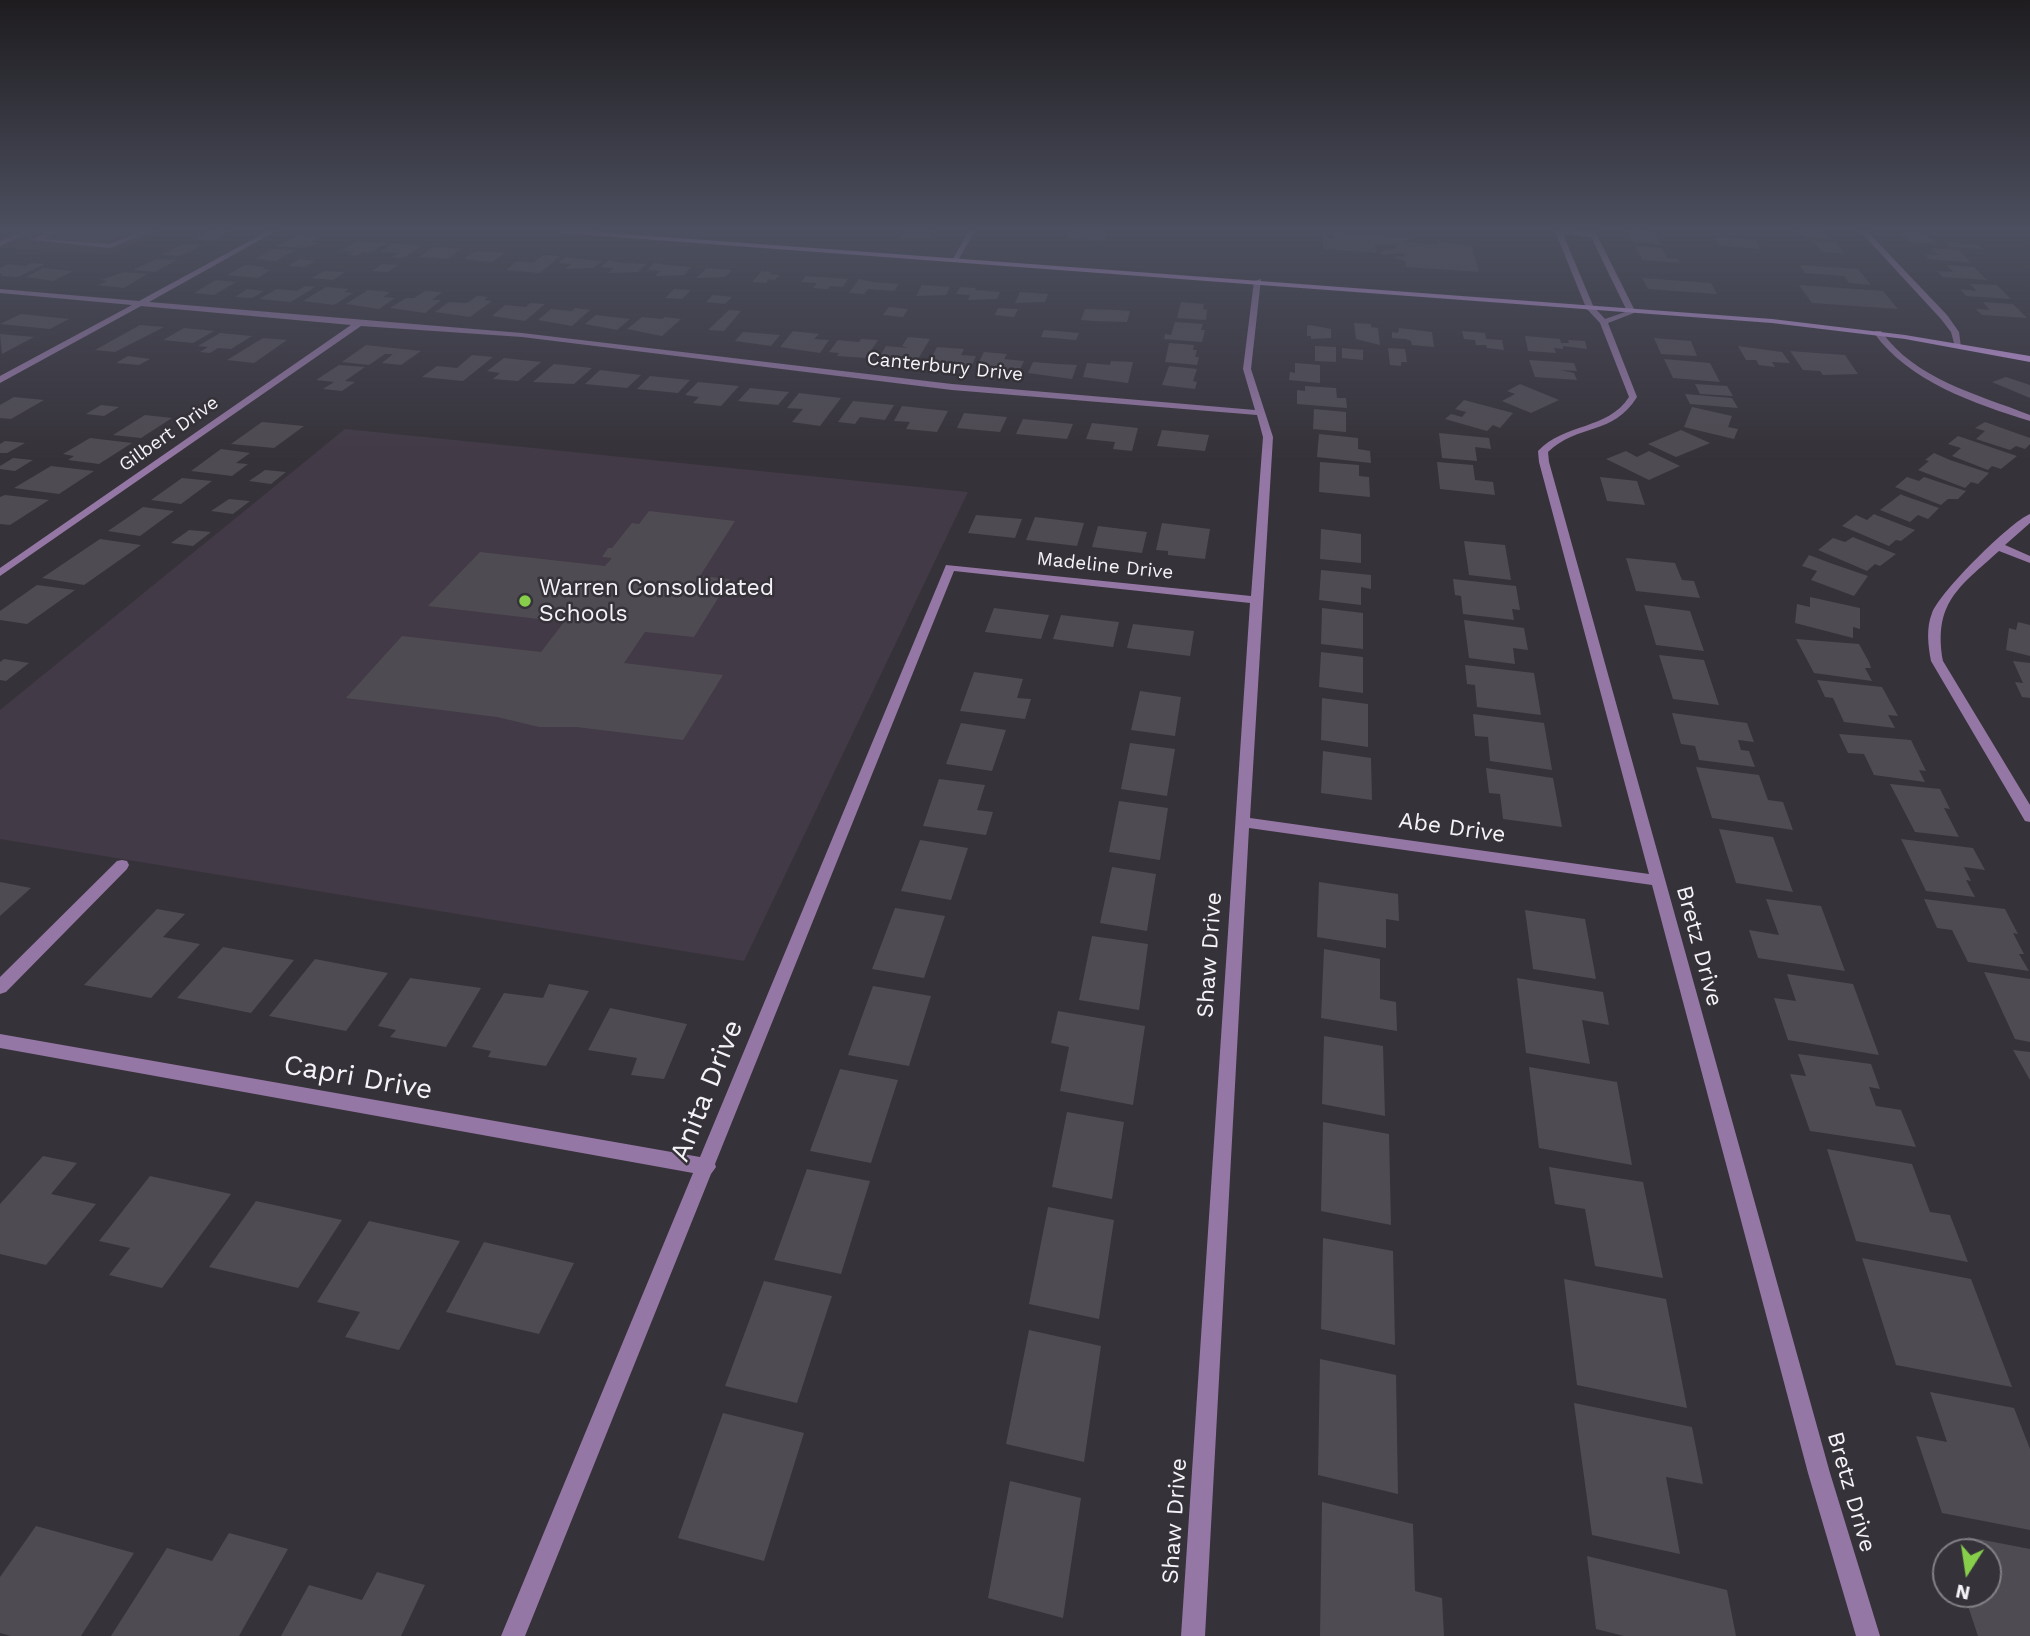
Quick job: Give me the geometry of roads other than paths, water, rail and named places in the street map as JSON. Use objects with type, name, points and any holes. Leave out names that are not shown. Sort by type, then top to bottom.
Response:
[{"type":"main road","points":[[1582,307],[1878,332],[2030,359]]},
{"type":"street","points":[[0,380],[133,307]]},
{"type":"street","name":"Canterbury Drive","points":[[188,307],[522,335],[952,387],[1260,413]]},
{"type":"street","name":"Shaw Drive","points":[[1193,1636],[1268,437],[1247,369],[1255,307]]},
{"type":"street","points":[[1604,322],[1631,311],[1629,307]]},
{"type":"street","points":[[1935,307],[1955,332],[1958,345]]},
{"type":"street","name":"Bretz Drive","points":[[1590,308],[1604,322],[1632,388],[1633,397],[1629,407],[1616,418],[1560,437],[1549,444],[1543,451],[1544,462],[1655,880],[1819,1473],[1868,1636]]},
{"type":"street","name":"Gilbert Drive","points":[[0,573],[359,323]]},
{"type":"street","points":[[1878,332],[1885,347],[1917,372],[2030,418]]},
{"type":"street","points":[[2030,517],[1948,594],[1938,610],[1933,637],[1937,662],[2030,817]]},
{"type":"street","points":[[1999,547],[2030,560]]},
{"type":"street","name":"Madeline Drive","points":[[950,567],[1256,600]]},
{"type":"street","name":"Anita Drive","points":[[513,1636],[707,1167],[950,567]]},
{"type":"street","name":"Abe Drive","points":[[1243,822],[1655,880]]},
{"type":"street","points":[[0,987],[122,865]]},
{"type":"street","name":"Capri Drive","points":[[0,1041],[707,1167]]},
{"type":"place","name":"Warren Consolidated Schools","points":[[525,601]]}]
